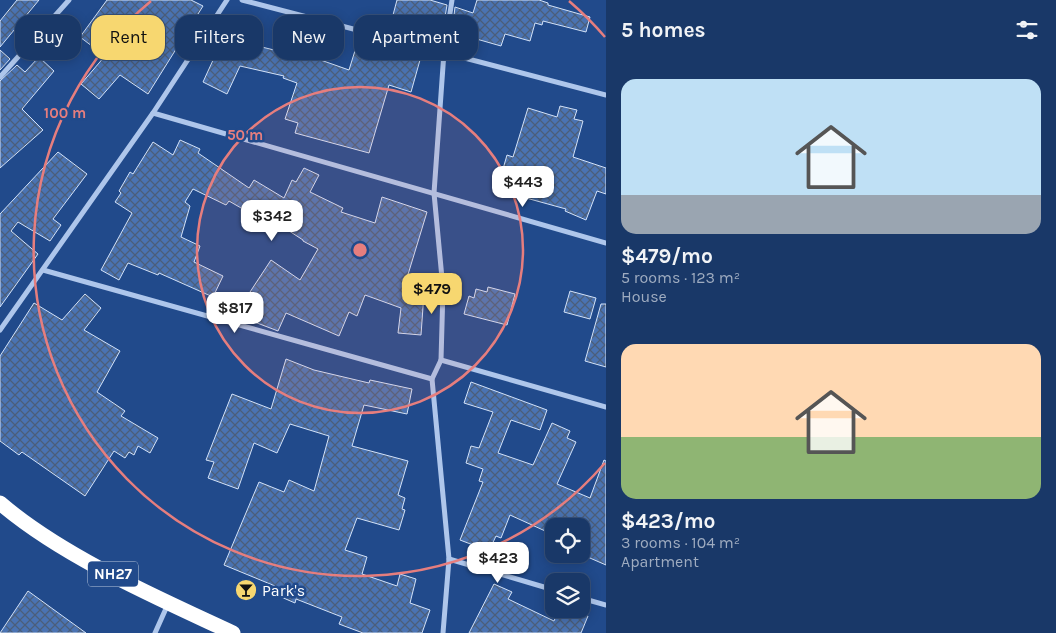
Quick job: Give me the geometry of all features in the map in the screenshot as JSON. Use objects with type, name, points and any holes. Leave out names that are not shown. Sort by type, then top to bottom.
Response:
[{"type":"highway","name":"NH27","points":[[0,503],[24,524],[168,603],[233,633]]},
{"type":"street","points":[[0,77],[69,0]]},
{"type":"street","points":[[0,330],[153,114],[226,0]]},
{"type":"street","points":[[242,0],[354,29]]},
{"type":"street","points":[[450,15],[452,0]]},
{"type":"street","points":[[443,60],[434,193],[443,289],[441,360],[432,379],[448,559],[443,633]]},
{"type":"street","points":[[474,60],[606,95]]},
{"type":"street","points":[[153,114],[606,243]]},
{"type":"street","points":[[43,270],[432,379]]},
{"type":"street","points":[[0,316],[6,321]]},
{"type":"street","points":[[441,360],[606,406]]},
{"type":"street","points":[[448,559],[545,587]]},
{"type":"street","points":[[590,601],[606,605]]},
{"type":"street","points":[[155,633],[168,603]]},
{"type":"building","points":[[17,0],[39,0],[27,15],[15,15],[15,29],[0,47],[0,21]]},
{"type":"building","points":[[107,0],[191,0],[203,6],[197,15],[175,15],[175,51],[148,94],[120,75],[99,99],[81,84],[102,60],[165,60],[165,15],[96,15]]},
{"type":"building","points":[[397,0],[430,0],[447,5],[445,15],[393,15]]},
{"type":"building","points":[[477,0],[539,0],[548,3],[548,5],[590,17],[586,32],[543,21],[542,25],[535,23],[530,41],[505,34],[501,46],[478,39],[478,15],[454,15],[455,7],[473,13]]},
{"type":"building","points":[[91,22],[91,45],[81,38]]},
{"type":"building","points":[[263,47],[273,50],[273,60],[321,60],[349,70],[354,54],[354,60],[420,60],[411,92],[389,85],[369,153],[295,133],[298,123],[285,119],[297,83],[283,78],[284,76],[240,66],[227,94],[203,82],[213,60],[263,60]]},
{"type":"building","points":[[0,50],[10,59],[0,70]]},
{"type":"building","points":[[36,60],[42,60],[54,71],[22,109],[43,130],[0,168],[0,81],[17,65],[25,72]]},
{"type":"building","points":[[560,106],[577,110],[574,119],[583,121],[573,157],[606,168],[606,194],[597,191],[586,220],[565,211],[566,209],[497,190],[507,155],[513,157],[528,108],[557,117]]},
{"type":"building","points":[[180,140],[200,149],[198,153],[249,188],[254,180],[284,198],[292,180],[296,182],[304,168],[319,175],[310,192],[343,208],[341,212],[375,223],[382,197],[427,212],[403,291],[424,293],[421,335],[398,333],[401,308],[365,295],[357,316],[349,312],[339,336],[286,313],[278,331],[244,318],[254,295],[250,292],[271,260],[300,280],[318,249],[263,214],[260,219],[229,201],[226,205],[193,189],[185,202],[190,206],[181,237],[200,246],[194,262],[223,276],[213,297],[159,273],[158,275],[128,263],[119,280],[101,270],[132,213],[115,202],[130,172],[133,174],[153,142],[173,155]]},
{"type":"building","points":[[58,152],[87,174],[53,219],[61,225],[50,241],[18,222],[11,231],[38,254],[0,307],[0,214]]},
{"type":"building","points":[[488,287],[515,294],[507,325],[464,314],[469,296],[474,298],[476,289],[487,292]]},
{"type":"building","points":[[570,291],[596,298],[590,319],[564,312]]},
{"type":"building","points":[[85,294],[101,308],[84,330],[120,351],[97,392],[125,411],[121,416],[158,438],[150,453],[138,446],[134,455],[129,452],[125,458],[114,451],[85,496],[22,452],[19,455],[0,441],[0,356],[34,303],[62,320]]},
{"type":"building","points":[[601,304],[606,304],[606,367],[585,361]]},
{"type":"building","points":[[286,359],[314,370],[369,383],[370,380],[412,389],[407,414],[364,405],[352,446],[408,461],[398,495],[405,498],[402,509],[405,510],[399,530],[357,518],[345,550],[367,557],[362,574],[397,586],[400,574],[416,579],[410,603],[430,610],[422,633],[363,633],[339,624],[342,617],[296,599],[295,603],[272,593],[275,586],[224,565],[259,482],[284,492],[289,480],[314,491],[329,436],[290,424],[277,453],[254,443],[238,489],[208,478],[214,462],[206,460],[232,394],[271,409]]},
{"type":"building","points":[[471,382],[547,410],[540,430],[511,420],[498,453],[533,465],[552,423],[570,431],[567,438],[576,442],[557,484],[590,498],[604,460],[606,461],[606,565],[590,558],[590,518],[545,518],[545,531],[510,515],[501,538],[496,536],[489,551],[460,540],[483,482],[479,481],[483,469],[466,463],[471,446],[479,448],[493,412],[464,403]]},
{"type":"building","points":[[494,584],[512,592],[508,599],[545,618],[554,621],[555,618],[587,618],[581,633],[469,633]]},
{"type":"building","points":[[28,591],[86,633],[0,633]]},
{"type":"place","name":"Park's","points":[[246,590]]}]
